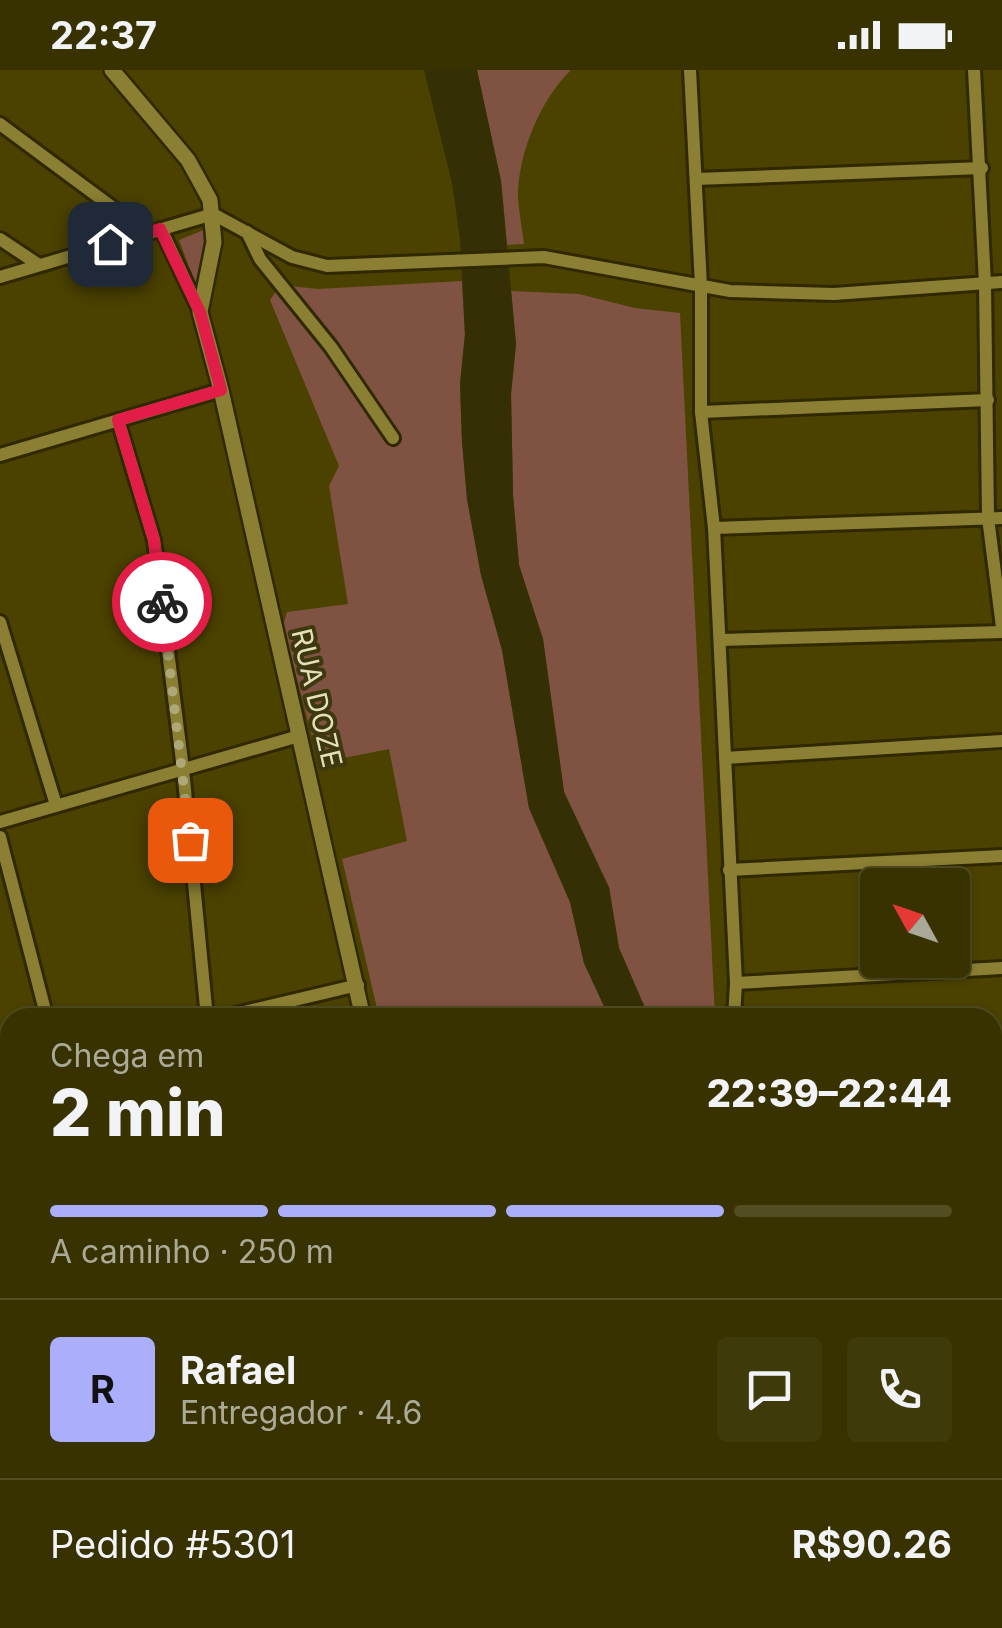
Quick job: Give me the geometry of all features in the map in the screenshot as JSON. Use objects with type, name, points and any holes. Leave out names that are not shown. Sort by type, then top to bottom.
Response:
[{"type":"street","points":[[112,70],[188,160],[204,185],[213,214],[211,264],[200,312]]},
{"type":"street","points":[[690,70],[702,286],[701,412],[714,528],[735,1008]]},
{"type":"street","points":[[720,640],[1002,630],[988,400],[982,168],[974,70]]},
{"type":"street","points":[[0,124],[154,231],[200,312]]},
{"type":"street","points":[[696,179],[982,168]]},
{"type":"street","points":[[0,277],[213,214],[292,257],[327,266],[544,257],[730,291],[834,294],[1002,282]]},
{"type":"street","points":[[246,232],[260,259],[331,347],[393,438]]},
{"type":"street","points":[[0,239],[39,265]]},
{"type":"street","name":"RUA DOZE","points":[[200,312],[361,1008]]},
{"type":"street","points":[[0,455],[221,390]]},
{"type":"street","points":[[701,412],[988,400]]},
{"type":"street","points":[[118,420],[154,540],[207,1008]]},
{"type":"street","points":[[714,528],[995,518]]},
{"type":"street","points":[[0,622],[56,805]]},
{"type":"street","points":[[0,822],[299,736]]},
{"type":"street","points":[[725,758],[1002,741]]},
{"type":"street","points":[[0,837],[44,1008]]},
{"type":"street","points":[[729,870],[1002,856]]},
{"type":"street","points":[[736,983],[1002,968]]},
{"type":"street","points":[[261,1008],[358,985]]},
{"type":"shaded area","points":[[424,70],[477,70],[501,181],[516,344],[511,394],[519,565],[543,639],[564,792],[609,888],[619,948],[645,1008],[605,1008],[584,963],[570,902],[529,808],[502,650],[481,575],[467,499],[460,384],[465,334],[460,239],[452,183]]},
{"type":"shaded area","points":[[477,70],[571,70],[541,112],[522,163],[518,197],[524,244],[507,245],[501,181]]},
{"type":"shaded area","points":[[206,229],[198,291],[179,240]]},
{"type":"shaded area","points":[[462,281],[462,441],[467,499],[481,575],[502,650],[529,808],[570,902],[584,963],[605,1008],[377,1008],[342,859],[407,841],[389,749],[319,763],[283,626],[287,612],[348,604],[329,486],[339,466],[270,300],[280,285],[318,289]]},
{"type":"shaded area","points":[[511,291],[579,294],[635,308],[680,313],[715,1008],[645,1008],[619,948],[609,887],[564,792],[543,639],[519,565],[511,394],[516,344]]},
{"type":"way so far","points":[[162,602],[190,840]]},
{"type":"route","points":[[110,244],[160,229],[200,312],[221,390],[118,420],[154,540],[162,602]]}]
